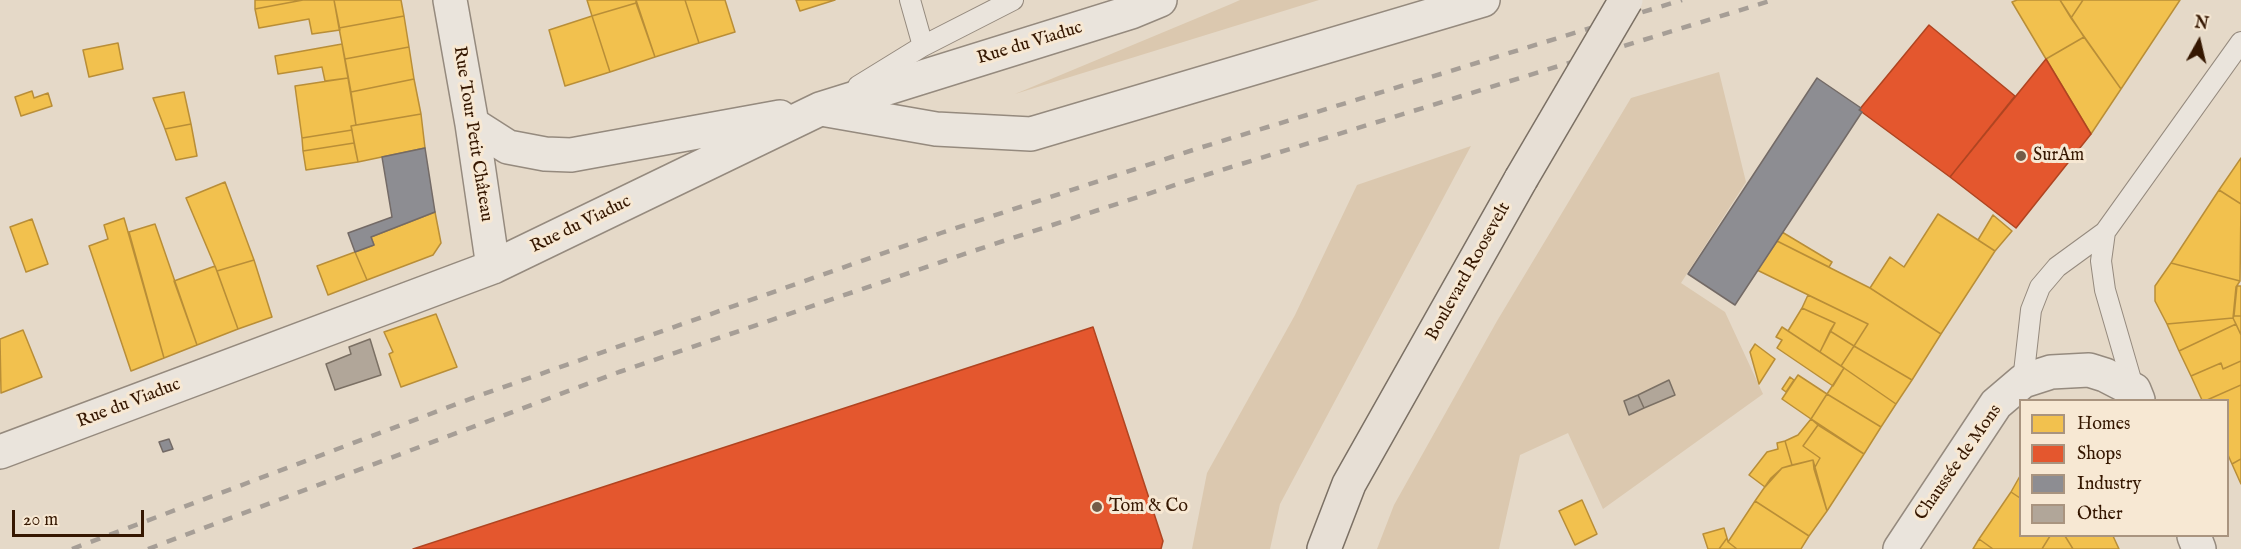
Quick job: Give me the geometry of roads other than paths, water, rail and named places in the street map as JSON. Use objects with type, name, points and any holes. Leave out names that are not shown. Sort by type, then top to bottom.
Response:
[{"type":"main road","name":"Boulevard Roosevelt","points":[[1324,549],[1349,484],[1521,179],[1626,0]]},
{"type":"street","name":"Rue Tour Petit Château","points":[[450,0],[472,124],[493,267]]},
{"type":"street","name":"Rue du Viaduc","points":[[0,452],[493,267],[820,109],[1131,12],[1160,0]]},
{"type":"street","points":[[472,124],[508,147],[546,154],[572,155],[820,109],[936,129],[1031,134],[1482,0]]},
{"type":"street","points":[[2023,381],[2051,372],[2078,369],[2105,375],[2136,395]]},
{"type":"street","name":"Chaussée de Mons","points":[[1900,549],[1996,404],[2023,381]]},
{"type":"lane","points":[[910,0],[924,46]]},
{"type":"lane","points":[[820,109],[924,46],[1013,0]]},
{"type":"lane","points":[[2023,381],[2031,310],[2040,287],[2057,267],[2105,232],[2241,42]]},
{"type":"lane","points":[[2105,232],[2101,261],[2105,290],[2136,395]]},
{"type":"railway","points":[[72,549],[478,396],[941,233],[1196,149],[1682,0]]},
{"type":"railway","points":[[148,549],[619,372],[991,245],[1212,173],[1773,0]]},
{"type":"place","name":"SurAm","points":[[2021,156]]},
{"type":"place","name":"Tom & Co","points":[[1097,507]]}]
